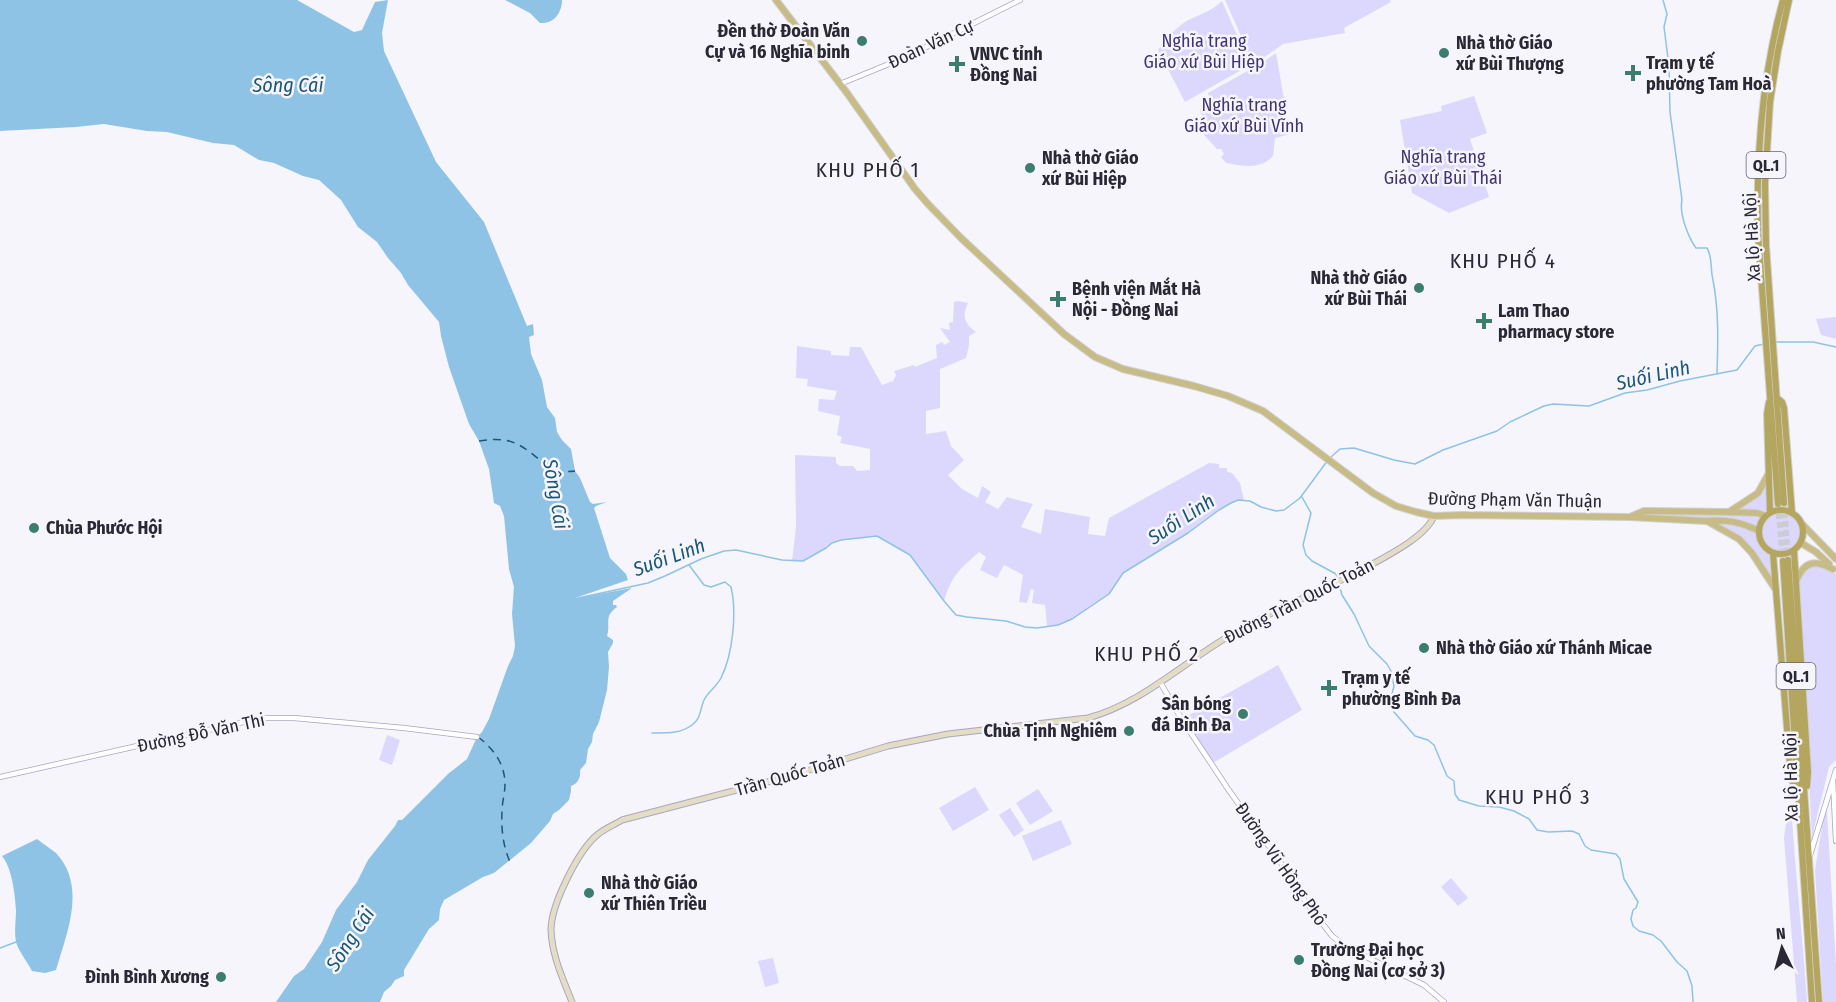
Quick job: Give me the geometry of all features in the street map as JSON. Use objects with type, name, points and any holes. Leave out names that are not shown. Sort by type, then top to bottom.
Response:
[{"type":"highway","name":"Xa lộ Hà Nội","points":[[1774,398],[1765,332],[1757,189],[1760,136],[1768,71],[1783,0]]},
{"type":"highway","name":"Xa lộ Hà Nội","points":[[1774,398],[1774,353],[1766,245],[1765,183],[1767,139],[1778,51],[1789,0]]},
{"type":"highway","name":"QL.1","points":[[1768,515],[1767,414],[1774,398]]},
{"type":"highway","name":"QL.1","points":[[1774,398],[1781,504]]},
{"type":"highway","name":"QL.1","points":[[1774,398],[1782,402],[1784,408],[1792,513]]},
{"type":"highway","points":[[1782,510],[1792,513],[1797,516],[1804,530],[1801,543],[1794,551],[1783,554],[1773,553],[1762,544],[1759,531],[1761,523],[1768,515],[1782,510]]},
{"type":"highway","name":"Xa lộ Hà Nội","points":[[1794,551],[1808,772],[1807,785],[1801,792],[1812,1002]]},
{"type":"highway","name":"Xa lộ Hà Nội","points":[[1773,553],[1791,778],[1801,792],[1810,855],[1819,1002]]},
{"type":"highway","name":"QL.1","points":[[1786,561],[1801,792]]},
{"type":"main road","name":"Đường Phạm Văn Thuận","points":[[776,0],[928,204],[1064,334],[1095,357],[1123,369],[1194,386],[1242,401],[1263,411],[1370,491],[1393,504],[1416,512],[1434,516],[1731,520],[1759,531]]},
{"type":"main road","points":[[1729,512],[1758,493],[1769,472]]},
{"type":"main road","name":"Đường Phạm Văn Thuận","points":[[1629,517],[1644,511],[1768,515]]},
{"type":"main road","name":"Đường Trần Quốc Toản","points":[[1160,682],[1232,634],[1339,581],[1401,547],[1427,527],[1434,516]]},
{"type":"main road","points":[[1706,521],[1739,539],[1752,553],[1776,590]]},
{"type":"main road","points":[[1802,524],[1836,559]]},
{"type":"main road","points":[[1801,543],[1816,552],[1835,570]]},
{"type":"main road","points":[[1796,581],[1801,570],[1812,563],[1823,564],[1835,570]]},
{"type":"main road","name":"Trần Quốc Toản","points":[[572,1002],[554,956],[551,930],[554,910],[576,863],[589,843],[597,835],[622,820],[764,783],[888,746],[948,734],[1088,718],[1126,704],[1160,682]]},
{"type":"street","name":"Đoàn Văn Cự","points":[[840,84],[903,59],[1020,0]]},
{"type":"street","name":"Đường Vũ Hồng Phô","points":[[1160,682],[1228,789],[1305,901],[1332,936],[1346,947],[1424,985],[1443,1002]]},
{"type":"street","name":"Đường Đỗ Văn Thi","points":[[0,777],[261,718],[294,718],[477,737]]},
{"type":"street","points":[[1810,855],[1836,770]]},
{"type":"street","points":[[1833,780],[1836,841]]},
{"type":"green space","points":[[1225,0],[1390,0],[1391,2],[1344,28],[1345,33],[1283,44],[1253,63]]},
{"type":"green space","name":"Nghĩa trang Giáo xứ Bùi Hiệp","points":[[1222,1],[1250,65],[1185,102],[1158,50],[1183,23],[1212,9]]},
{"type":"green space","name":"Nghĩa trang Giáo xứ Bùi Vĩnh","points":[[1276,53],[1290,134],[1275,138],[1273,156],[1263,163],[1251,166],[1226,163],[1221,157],[1224,154],[1221,149],[1217,149],[1204,135],[1205,119],[1200,110],[1209,97],[1208,93]]},
{"type":"green space","name":"Nghĩa trang Giáo xứ Bùi Thái","points":[[1474,96],[1487,133],[1470,139],[1489,197],[1449,213],[1412,193],[1400,120],[1442,111],[1441,106]]},
{"type":"green space","points":[[954,302],[968,303],[965,319],[976,332],[969,336],[966,358],[940,369],[940,408],[926,411],[926,434],[946,431],[951,446],[964,460],[948,475],[962,489],[978,498],[982,486],[991,492],[985,502],[998,509],[1007,497],[1033,504],[1021,527],[1041,534],[1045,509],[1090,517],[1088,534],[1105,536],[1109,518],[1209,463],[1219,464],[1219,468],[1227,468],[1227,472],[1232,473],[1240,483],[1244,500],[1237,500],[1219,510],[1188,533],[1123,573],[1109,594],[1073,619],[1058,625],[1047,626],[1045,605],[1032,603],[1034,590],[1031,589],[1027,603],[1019,602],[1023,575],[1004,565],[997,578],[980,570],[986,557],[979,552],[957,574],[944,601],[910,555],[877,536],[841,540],[803,561],[792,561],[796,527],[795,455],[836,457],[836,463],[840,466],[853,466],[857,471],[870,470],[870,449],[840,443],[842,437],[837,435],[840,416],[818,411],[819,399],[834,400],[837,391],[807,386],[808,379],[796,378],[797,346],[831,351],[831,355],[849,356],[850,347],[861,347],[882,385],[893,381],[896,375],[894,371],[914,365],[915,367],[937,358],[936,345],[950,342],[940,328],[950,330],[949,323],[953,322]]},
{"type":"green space","points":[[1836,317],[1836,339],[1821,335],[1816,319]]},
{"type":"green space","points":[[1767,480],[1768,512],[1736,509],[1743,505]]},
{"type":"green space","points":[[1781,513],[1795,518],[1800,532],[1795,546],[1781,551],[1767,546],[1762,532],[1767,518]]},
{"type":"green space","points":[[1644,514],[1754,515],[1762,518],[1757,527],[1727,517],[1638,516]]},
{"type":"green space","points":[[1715,522],[1736,524],[1757,532],[1761,545],[1771,554],[1773,582],[1754,552]]},
{"type":"green space","points":[[1812,565],[1829,568],[1836,574],[1836,760],[1829,767],[1812,837],[1798,579],[1803,571]]},
{"type":"green space","name":"Sân bóng đá Bình Đa","points":[[1278,665],[1302,710],[1213,763],[1184,718]]},
{"type":"green space","points":[[387,735],[400,740],[392,765],[379,760]]},
{"type":"green space","points":[[975,787],[989,810],[953,831],[939,808]]},
{"type":"green space","points":[[1038,789],[1053,811],[1030,825],[1016,803]]},
{"type":"green space","points":[[1010,808],[1024,830],[1014,837],[999,815]]},
{"type":"green space","points":[[1825,809],[1836,966],[1836,1002],[1823,1002],[1815,870]]},
{"type":"green space","points":[[1792,819],[1807,1002],[1797,1002],[1784,838],[1786,823]]},
{"type":"green space","points":[[1061,820],[1072,844],[1033,861],[1022,836]]},
{"type":"green space","points":[[1451,878],[1468,898],[1458,906],[1441,887]]},
{"type":"green space","points":[[773,958],[779,983],[765,987],[758,961]]},
{"type":"water","name":"Sông Cái","points":[[0,0],[297,0],[354,32],[362,30],[375,2],[388,0],[382,33],[384,51],[436,162],[484,222],[527,326],[533,324],[534,335],[529,337],[531,354],[542,380],[547,407],[555,418],[557,432],[571,449],[575,471],[590,502],[593,504],[607,502],[594,508],[610,558],[626,574],[628,580],[572,599],[632,588],[613,601],[613,605],[617,607],[608,620],[607,636],[613,640],[613,643],[608,652],[607,690],[599,722],[588,749],[586,763],[580,770],[576,784],[571,786],[569,800],[553,814],[550,821],[531,843],[494,873],[444,900],[439,920],[429,929],[404,970],[404,976],[395,980],[384,992],[380,1002],[276,1002],[294,976],[304,969],[322,942],[336,910],[357,882],[368,860],[398,820],[402,820],[448,774],[467,759],[477,737],[489,719],[513,656],[515,646],[512,614],[514,587],[509,569],[504,516],[500,506],[494,503],[489,469],[479,441],[469,424],[449,367],[439,322],[408,285],[377,242],[358,227],[341,200],[319,180],[303,176],[274,163],[259,160],[234,145],[213,143],[167,132],[104,124],[0,131]]},
{"type":"water","points":[[505,0],[562,0],[561,9],[556,17],[549,22],[540,23],[530,13]]},
{"type":"water","points":[[37,839],[56,853],[65,866],[71,880],[73,895],[69,925],[56,970],[45,973],[32,971],[17,945],[14,889],[11,874],[2,856]]},
{"type":"waterway","points":[[1663,0],[1667,14],[1664,27],[1669,66],[1670,112],[1681,205],[1685,225],[1693,243],[1696,248],[1707,248],[1710,256],[1717,315],[1717,374]]},
{"type":"waterway","name":"Suối Linh","points":[[1775,342],[1813,342],[1836,347]]},
{"type":"waterway","name":"Suối Linh","points":[[1331,457],[1340,449],[1354,448],[1415,464],[1443,450],[1497,431],[1510,422],[1544,406],[1553,404],[1589,406],[1625,393],[1737,370],[1755,346],[1764,344]]},
{"type":"waterway","name":"Suối Linh","points":[[564,601],[648,583],[724,551],[736,550],[782,560],[803,561],[832,543],[877,536],[910,555],[956,615],[1006,621],[1025,627],[1058,625],[1072,619],[1109,594],[1123,573],[1231,503],[1238,500],[1250,501],[1276,511],[1284,510],[1300,498],[1328,460]]},
{"type":"waterway","points":[[1302,497],[1311,513],[1303,545],[1306,555],[1312,561],[1336,574],[1342,595],[1369,646],[1391,671],[1394,686],[1390,702],[1394,712],[1415,736],[1428,740],[1434,745],[1447,776],[1454,781],[1455,794],[1459,800],[1479,806],[1499,807],[1514,811],[1529,819],[1537,830],[1572,831],[1579,834],[1585,846],[1591,850],[1616,854],[1620,859],[1624,879],[1638,902],[1631,919],[1633,926],[1661,941],[1687,971],[1692,986],[1693,1002]]},
{"type":"waterway","points":[[652,733],[678,731],[695,723],[704,700],[721,678],[731,645],[734,620],[731,587],[725,582],[711,587],[704,585],[689,565]]},
{"type":"waterway","points":[[0,948],[16,942]]},
{"type":"ferry route","points":[[479,441],[512,442],[550,467],[575,471]]},
{"type":"ferry route","points":[[478,737],[493,751],[503,770],[505,784],[502,831],[510,862]]},
{"type":"tunnel","points":[[1784,503],[1788,560]]},
{"type":"tunnel","points":[[1778,504],[1783,561]]},
{"type":"place","name":"Đền thờ Đoàn Văn Cự và 16 Nghĩa binh","points":[[862,41]]},
{"type":"place","name":"Nhà thờ Giáo xứ Bùi Thượng","points":[[1444,53]]},
{"type":"place","name":"VNVC tỉnh Đồng Nai","points":[[957,64]]},
{"type":"place","name":"Trạm y tế phường Tam Hoà","points":[[1633,73]]},
{"type":"place","name":"Nhà thờ Giáo xứ Bùi Hiệp","points":[[1030,168]]},
{"type":"place","name":"Nhà thờ Giáo xứ Bùi Thái","points":[[1419,288]]},
{"type":"place","name":"Bệnh viện Mắt Hà Nội - Đồng Nai","points":[[1058,299]]},
{"type":"place","name":"Lam Thao pharmacy store","points":[[1484,321]]},
{"type":"place","name":"Chùa Phước Hội","points":[[34,528]]},
{"type":"place","name":"Nhà thờ Giáo xứ Thánh Micae","points":[[1424,648]]},
{"type":"place","name":"Trạm y tế phường Bình Đa","points":[[1329,688]]},
{"type":"place","name":"Sân bóng đá Bình Đa","points":[[1243,714]]},
{"type":"place","name":"Chùa Tịnh Nghiêm","points":[[1129,731]]},
{"type":"place","name":"Nhà thờ Giáo xứ Thiên Triều","points":[[589,893]]},
{"type":"place","name":"Trường Đại học Đồng Nai (cơ sở 3)","points":[[1299,960]]},
{"type":"place","name":"Đình Bình Xương","points":[[221,977]]},
{"type":"district","name":"KHU PHỐ 1","points":[[868,170]]},
{"type":"district","name":"KHU PHỐ 4","points":[[1503,261]]},
{"type":"district","name":"KHU PHỐ 2","points":[[1147,654]]},
{"type":"district","name":"KHU PHỐ 3","points":[[1538,797]]}]
